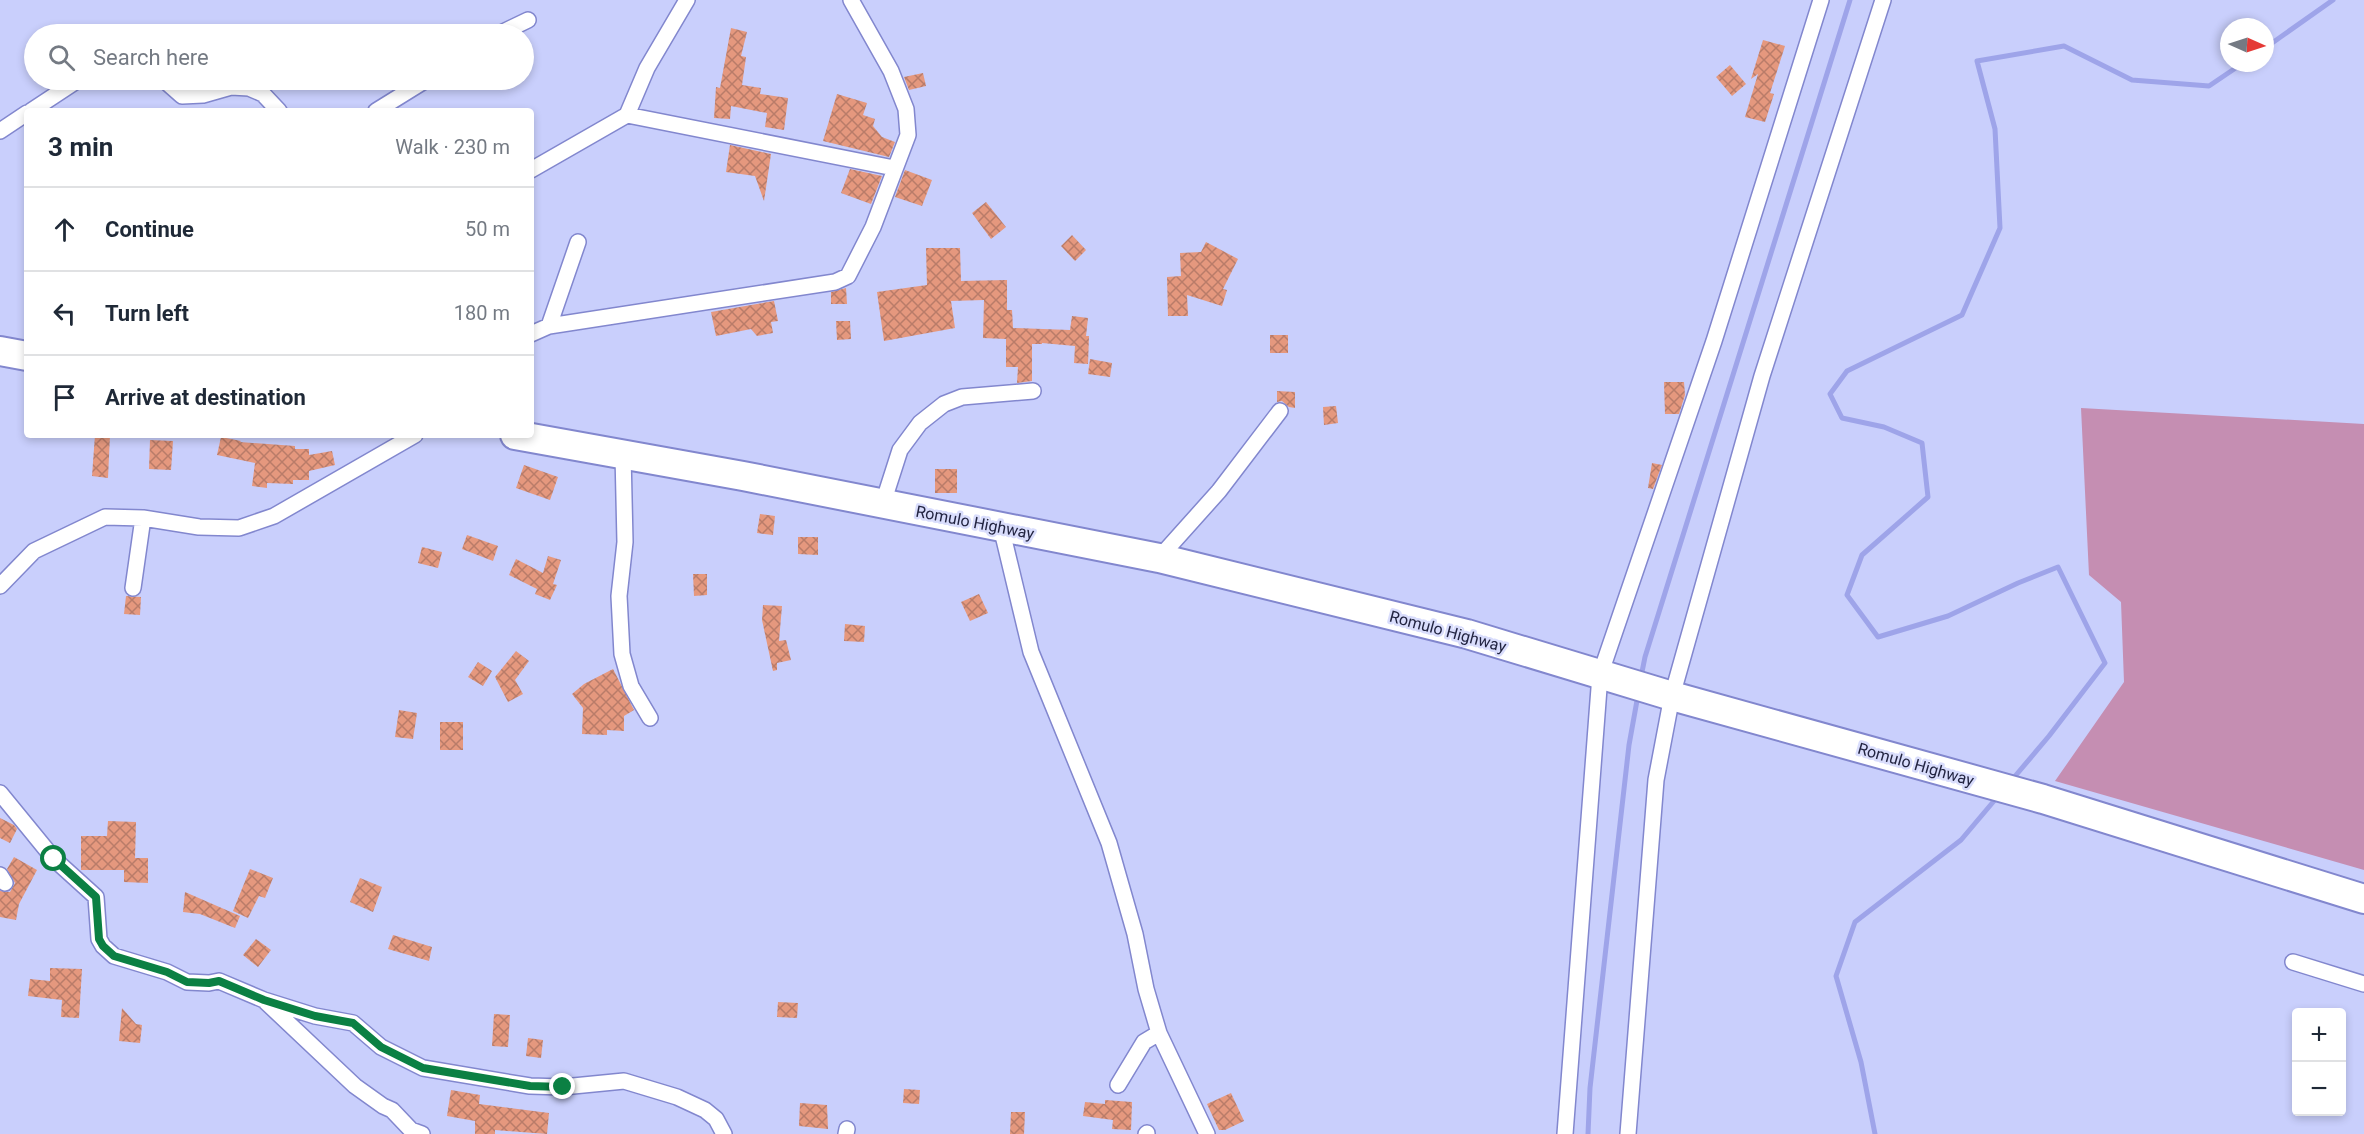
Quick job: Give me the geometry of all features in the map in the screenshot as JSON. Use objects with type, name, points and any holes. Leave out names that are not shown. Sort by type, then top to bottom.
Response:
[{"type":"highway","points":[[0,351],[24,355]]},
{"type":"highway","name":"Romulo Highway","points":[[532,438],[883,503],[1159,558],[1467,634],[1668,695],[2043,799],[2364,899]]},
{"type":"street","points":[[534,168],[627,115],[646,68],[687,0]]},
{"type":"street","points":[[534,333],[549,326],[835,282],[848,276],[873,227],[908,135],[906,109],[891,72],[850,0]]},
{"type":"street","points":[[1565,1134],[1606,677],[1795,88],[1821,0]]},
{"type":"street","points":[[1628,1134],[1656,780],[1668,695],[1762,376],[1883,0]]},
{"type":"street","points":[[520,24],[528,20]]},
{"type":"street","points":[[36,108],[63,90]]},
{"type":"street","points":[[175,90],[182,96],[202,95],[220,90]]},
{"type":"street","points":[[253,90],[262,94],[276,108]]},
{"type":"street","points":[[381,108],[410,90]]},
{"type":"street","points":[[627,115],[894,168]]},
{"type":"street","points":[[0,131],[24,116]]},
{"type":"street","points":[[549,326],[578,242]]},
{"type":"street","points":[[883,503],[900,450],[920,423],[944,404],[962,397],[1032,391]]},
{"type":"street","points":[[1159,558],[1219,491],[1280,411]]},
{"type":"street","points":[[0,586],[34,551],[105,517],[143,518],[199,527],[238,528],[274,516],[410,438]]},
{"type":"street","points":[[623,454],[625,542],[619,596],[622,654],[631,686],[650,718]]},
{"type":"street","points":[[133,588],[143,518]]},
{"type":"street","points":[[1001,527],[1031,652],[1109,843],[1135,934],[1146,989],[1159,1033],[1207,1134]]},
{"type":"street","points":[[0,793],[54,859],[96,897],[99,939],[114,956],[167,972],[187,982],[219,981],[264,1000],[315,1016],[353,1023],[381,1047],[423,1068],[530,1086],[563,1087],[624,1081],[677,1097],[705,1110],[716,1119],[724,1134]]},
{"type":"street","points":[[2293,962],[2364,984]]},
{"type":"street","points":[[264,1000],[356,1086],[392,1110],[411,1130],[422,1134]]},
{"type":"street","points":[[1118,1085],[1144,1042],[1159,1033]]},
{"type":"shaded area","points":[[2081,408],[2364,424],[2364,870],[2055,781],[2124,682],[2121,602],[2089,575]]},
{"type":"building","points":[[731,28],[747,32],[741,56],[746,57],[742,85],[761,88],[760,94],[788,98],[784,130],[765,127],[767,113],[731,106],[730,119],[714,118],[716,87],[720,88]]},
{"type":"building","points":[[1763,40],[1785,46],[1770,93],[1774,94],[1765,122],[1745,117],[1758,74],[1751,79]]},
{"type":"building","points":[[1730,65],[1746,84],[1732,96],[1716,77]]},
{"type":"building","points":[[923,73],[926,86],[909,90],[904,77]]},
{"type":"building","points":[[837,94],[867,103],[863,115],[875,119],[873,126],[882,137],[895,142],[889,157],[823,141]]},
{"type":"building","points":[[730,145],[771,154],[764,201],[755,176],[726,172]]},
{"type":"building","points":[[850,169],[882,176],[871,204],[841,193]]},
{"type":"building","points":[[905,170],[932,180],[922,206],[895,197]]},
{"type":"building","points":[[986,202],[1006,227],[991,239],[972,213]]},
{"type":"building","points":[[1072,235],[1086,250],[1075,261],[1061,246]]},
{"type":"building","points":[[1206,242],[1238,259],[1223,289],[1227,290],[1222,306],[1187,295],[1188,316],[1168,316],[1167,277],[1181,276],[1180,253],[1201,252]]},
{"type":"building","points":[[926,248],[960,248],[961,281],[1007,280],[1007,310],[1012,310],[1013,328],[1070,330],[1072,316],[1088,318],[1086,336],[1089,336],[1088,364],[1074,363],[1075,346],[1032,344],[1032,381],[1017,383],[1018,367],[1006,367],[1006,339],[983,338],[984,300],[951,301],[955,328],[884,341],[877,292],[927,285]]},
{"type":"building","points":[[846,288],[847,304],[831,304],[831,292]]},
{"type":"building","points":[[774,301],[778,321],[771,322],[773,333],[757,336],[751,329],[716,336],[711,312]]},
{"type":"building","points":[[836,321],[850,321],[851,339],[837,340]]},
{"type":"building","points":[[1270,335],[1288,335],[1288,353],[1270,353]]},
{"type":"building","points":[[1090,359],[1112,363],[1110,377],[1088,374]]},
{"type":"building","points":[[1664,382],[1684,382],[1685,395],[1679,414],[1665,414]]},
{"type":"building","points":[[1277,391],[1295,392],[1295,408],[1289,407],[1282,401],[1277,402]]},
{"type":"building","points":[[1336,406],[1338,423],[1324,425],[1323,407]]},
{"type":"building","points":[[95,438],[110,438],[108,478],[92,476]]},
{"type":"building","points":[[221,438],[226,438],[240,442],[295,446],[295,449],[309,449],[309,455],[332,451],[335,465],[309,471],[309,480],[293,480],[293,484],[267,483],[267,488],[252,486],[255,463],[217,455]]},
{"type":"building","points":[[150,440],[173,441],[171,470],[149,469]]},
{"type":"building","points":[[1652,463],[1662,465],[1653,489],[1648,488]]},
{"type":"building","points":[[524,465],[558,477],[550,500],[516,488]]},
{"type":"building","points":[[935,469],[957,469],[957,493],[935,493]]},
{"type":"building","points":[[760,514],[775,516],[773,535],[757,533]]},
{"type":"building","points":[[467,535],[498,546],[493,561],[462,549]]},
{"type":"building","points":[[798,537],[818,537],[818,555],[798,554]]},
{"type":"building","points":[[422,547],[442,552],[438,568],[418,563]]},
{"type":"building","points":[[548,556],[561,560],[553,584],[557,585],[550,600],[535,594],[537,589],[509,575],[516,559],[543,573]]},
{"type":"building","points":[[693,574],[707,574],[707,595],[694,596]]},
{"type":"building","points":[[979,594],[988,613],[970,621],[961,602]]},
{"type":"building","points":[[126,596],[141,597],[140,615],[124,614]]},
{"type":"building","points":[[763,605],[782,606],[779,641],[786,640],[791,660],[777,663],[777,670],[773,671],[762,620]]},
{"type":"building","points":[[845,624],[865,626],[864,642],[844,641]]},
{"type":"building","points":[[516,651],[529,661],[515,680],[523,694],[508,702],[495,677]]},
{"type":"building","points":[[478,662],[492,671],[483,686],[468,677]]},
{"type":"building","points":[[613,669],[634,710],[624,716],[624,731],[607,730],[607,735],[582,734],[583,708],[572,694],[584,684]]},
{"type":"building","points":[[399,710],[417,713],[413,739],[395,737]]},
{"type":"building","points":[[440,722],[463,722],[463,750],[440,750]]},
{"type":"building","points":[[0,818],[17,829],[10,843],[0,838]]},
{"type":"building","points":[[108,821],[136,822],[135,858],[148,858],[148,883],[124,882],[124,870],[81,870],[81,836],[107,836]]},
{"type":"building","points":[[14,857],[37,870],[19,904],[16,920],[0,917],[0,891],[10,892],[15,883],[7,869]]},
{"type":"building","points":[[250,869],[273,878],[265,898],[259,896],[248,918],[233,911]]},
{"type":"building","points":[[360,878],[382,887],[373,912],[350,902]]},
{"type":"building","points":[[185,892],[240,916],[235,928],[200,914],[183,912]]},
{"type":"building","points":[[393,935],[432,947],[429,961],[388,949]]},
{"type":"building","points":[[256,939],[271,950],[258,967],[243,955]]},
{"type":"building","points":[[50,968],[82,969],[79,1018],[61,1017],[62,1000],[28,996],[30,979],[50,981]]},
{"type":"building","points":[[778,1002],[798,1003],[797,1018],[777,1017]]},
{"type":"building","points":[[122,1008],[136,1024],[142,1025],[140,1043],[119,1041]]},
{"type":"building","points":[[494,1014],[510,1015],[508,1047],[492,1046]]},
{"type":"building","points":[[528,1038],[543,1040],[541,1058],[526,1056]]},
{"type":"building","points":[[904,1089],[920,1090],[919,1104],[903,1103]]},
{"type":"building","points":[[451,1090],[480,1095],[479,1104],[549,1113],[547,1134],[495,1130],[495,1134],[475,1134],[475,1121],[447,1116]]},
{"type":"building","points":[[1231,1093],[1244,1121],[1225,1130],[1219,1130],[1207,1104]]},
{"type":"building","points":[[1105,1100],[1132,1102],[1131,1130],[1112,1129],[1113,1120],[1083,1116],[1085,1102],[1105,1104]]},
{"type":"building","points":[[800,1103],[827,1105],[828,1129],[799,1126]]},
{"type":"building","points":[[1011,1112],[1025,1112],[1024,1134],[1010,1134]]},
{"type":"waterway","points":[[1641,677],[1645,657],[1850,0]]},
{"type":"waterway","points":[[2274,42],[2333,0]]},
{"type":"waterway","points":[[2011,781],[2105,663],[2058,567],[1948,616],[1878,637],[1847,595],[1862,555],[1928,497],[1922,443],[1884,427],[1842,418],[1830,394],[1847,371],[1962,315],[2000,228],[1995,129],[1977,61],[2064,46],[2132,80],[2209,86],[2230,72]]},
{"type":"waterway","points":[[1588,1134],[1590,1088],[1629,745],[1638,695]]},
{"type":"waterway","points":[[1875,1134],[1861,1062],[1836,976],[1855,922],[1961,840],[1999,795]]},
{"type":"route","points":[[54,859],[96,897],[99,939],[114,956],[167,972],[187,982],[219,981],[264,1000],[315,1016],[353,1023],[381,1047],[423,1068],[500,1082],[563,1087]]}]
